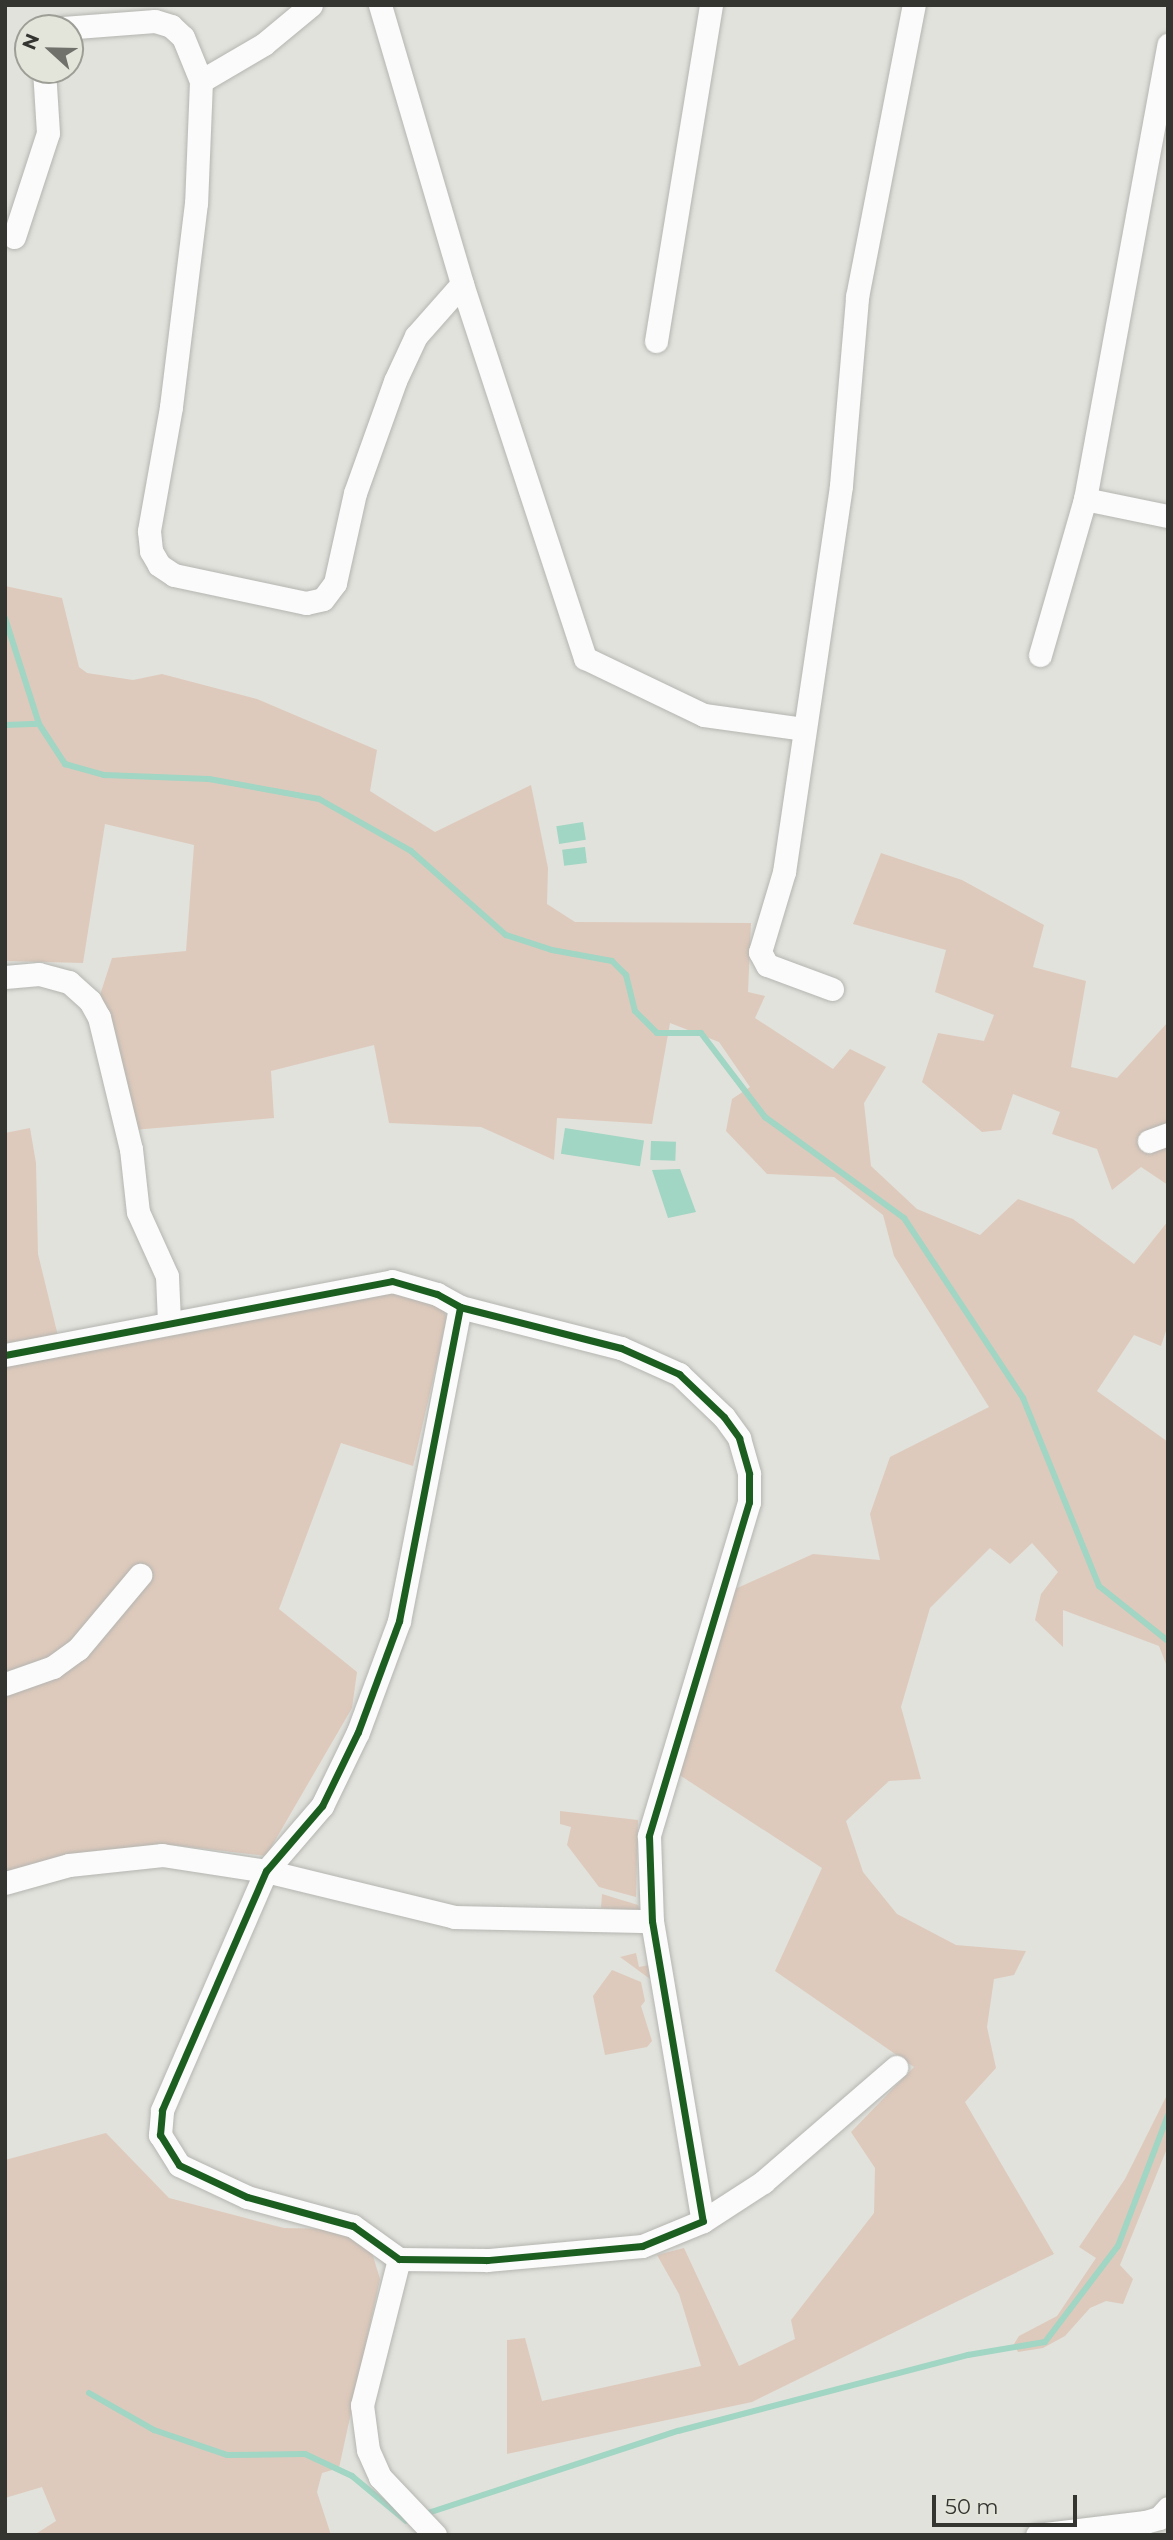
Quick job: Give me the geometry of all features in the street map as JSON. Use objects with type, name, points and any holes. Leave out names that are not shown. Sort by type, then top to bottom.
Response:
[{"type":"street","points":[[201,81],[264,44],[311,5]]},
{"type":"street","points":[[380,5],[462,284],[585,658],[704,715],[803,729]]},
{"type":"street","points":[[656,341],[710,5]]},
{"type":"street","points":[[832,989],[767,965],[760,952],[784,872],[841,485],[858,296],[914,5]]},
{"type":"street","points":[[84,26],[155,20],[171,26],[183,37],[201,81],[196,203],[171,407],[149,531],[151,551],[159,565],[174,575],[306,603],[323,599],[335,583],[355,493],[394,382],[416,336],[462,284]]},
{"type":"street","points":[[1040,655],[1085,499],[1168,45]]},
{"type":"street","points":[[13,237],[48,134],[45,84]]},
{"type":"street","points":[[1085,499],[1168,516]]},
{"type":"street","points":[[5,977],[39,974],[69,982],[90,1001],[99,1017],[131,1149],[138,1212],[167,1276],[169,1322]]},
{"type":"street","points":[[5,1355],[379,1280],[412,1285],[460,1307],[621,1348],[679,1374],[724,1417],[738,1438],[749,1474],[749,1502],[652,1816],[652,1921],[703,2221]]},
{"type":"street","points":[[460,1307],[399,1621],[359,1732],[322,1806],[266,1871],[162,2110],[160,2135],[179,2165],[247,2197],[353,2226],[399,2259],[487,2260],[642,2246],[703,2221],[763,2182],[896,2067]]},
{"type":"street","points":[[5,1684],[53,1667],[78,1649],[140,1575]]},
{"type":"street","points":[[5,1884],[69,1865],[162,1855],[266,1871],[454,1917],[652,1921]]},
{"type":"street","points":[[399,2259],[362,2405],[368,2450],[380,2477],[435,2535]]},
{"type":"street","points":[[1037,2535],[1145,2522],[1159,2518],[1168,2508]]},
{"type":"shaded area","points":[[5,586],[62,598],[79,667],[87,673],[133,680],[162,674],[257,699],[377,750],[370,791],[435,832],[531,785],[548,868],[547,904],[575,922],[751,923],[748,992],[765,996],[755,1018],[833,1069],[850,1049],[886,1067],[864,1103],[871,1166],[917,1209],[980,1235],[1018,1199],[1073,1219],[1134,1264],[1168,1221],[1168,1325],[1161,1346],[1134,1335],[1097,1391],[1168,1442],[1168,1669],[1159,1646],[1063,1610],[1063,1647],[1035,1620],[1041,1594],[1058,1572],[1032,1543],[1010,1564],[990,1548],[930,1608],[901,1707],[921,1779],[889,1781],[846,1821],[863,1872],[897,1914],[956,1945],[1026,1951],[1014,1975],[994,1979],[987,2027],[996,2068],[965,2102],[1054,2254],[752,2402],[507,2454],[507,2340],[525,2338],[542,2401],[701,2366],[679,2294],[657,2255],[684,2248],[739,2366],[795,2339],[791,2320],[874,2213],[875,2168],[851,2132],[914,2067],[775,1971],[822,1868],[678,1774],[735,1589],[813,1554],[880,1560],[870,1514],[890,1457],[989,1407],[894,1256],[883,1215],[834,1177],[767,1174],[726,1131],[732,1099],[750,1087],[719,1042],[670,1023],[652,1124],[557,1118],[554,1160],[481,1127],[389,1123],[374,1045],[271,1071],[274,1118],[133,1130],[99,998],[112,958],[186,951],[194,845],[105,824],[83,963],[5,961]]},
{"type":"shaded area","points":[[583,822],[586,840],[559,844],[556,826]]},
{"type":"shaded area","points":[[585,847],[587,863],[564,866],[562,850]]},
{"type":"shaded area","points":[[881,853],[962,880],[1044,925],[1033,967],[1086,981],[1071,1067],[1117,1078],[1168,1022],[1168,1185],[1141,1167],[1112,1190],[1097,1149],[1052,1134],[1060,1112],[1013,1094],[1001,1130],[982,1132],[922,1082],[938,1033],[984,1041],[994,1015],[935,992],[946,950],[853,924]]},
{"type":"shaded area","points":[[30,1128],[36,1163],[38,1254],[59,1340],[5,1349],[5,1133]]},
{"type":"shaded area","points":[[565,1128],[644,1141],[640,1166],[561,1154]]},
{"type":"shaded area","points":[[651,1141],[676,1142],[675,1161],[650,1160]]},
{"type":"shaded area","points":[[680,1169],[696,1212],[668,1218],[652,1170]]},
{"type":"shaded area","points":[[371,1292],[410,1293],[442,1306],[447,1319],[413,1466],[341,1443],[279,1609],[357,1672],[352,1708],[266,1856],[173,1845],[5,1875],[5,1367]]},
{"type":"shaded area","points":[[560,1811],[638,1820],[636,1897],[599,1887],[567,1845],[571,1827],[560,1824]]},
{"type":"shaded area","points":[[602,1894],[638,1905],[640,1911],[601,1908]]},
{"type":"shaded area","points":[[636,1953],[639,1967],[649,1965],[650,1979],[620,1957]]},
{"type":"shaded area","points":[[612,1970],[641,1982],[645,2001],[641,2006],[652,2041],[647,2047],[605,2055],[593,1996]]},
{"type":"shaded area","points":[[1168,2093],[1168,2146],[1120,2265],[1133,2279],[1123,2304],[1106,2301],[1090,2308],[1065,2336],[1043,2348],[1018,2352],[1014,2344],[1019,2336],[1057,2316],[1096,2258],[1079,2247],[1125,2179]]},
{"type":"shaded area","points":[[106,2133],[169,2198],[284,2228],[334,2229],[370,2246],[380,2279],[339,2468],[322,2473],[317,2492],[331,2535],[34,2535],[56,2521],[42,2487],[5,2498],[5,2160]]},
{"type":"waterway","points":[[5,618],[39,724],[65,764],[104,775],[209,779],[319,799],[411,851],[506,935],[552,950],[612,961],[626,975],[635,1011],[657,1033],[701,1033],[765,1117],[904,1218],[1023,1398],[1099,1586],[1168,1641]]},
{"type":"waterway","points":[[5,725],[39,724]]},
{"type":"waterway","points":[[425,2514],[678,2431],[968,2355],[1045,2342],[1118,2246],[1168,2115]]},
{"type":"waterway","points":[[89,2393],[154,2430],[227,2455],[305,2454],[352,2476],[406,2521]]},
{"type":"cycle path","points":[[5,1355],[392,1281],[437,1294],[460,1307],[621,1348],[679,1374],[724,1417],[739,1438],[749,1474],[749,1502],[649,1836],[652,1921],[703,2221],[642,2246],[487,2260],[399,2259],[353,2226],[247,2197],[179,2165],[160,2135],[162,2110],[266,1871],[322,1806],[358,1732],[399,1621],[460,1307]]}]
